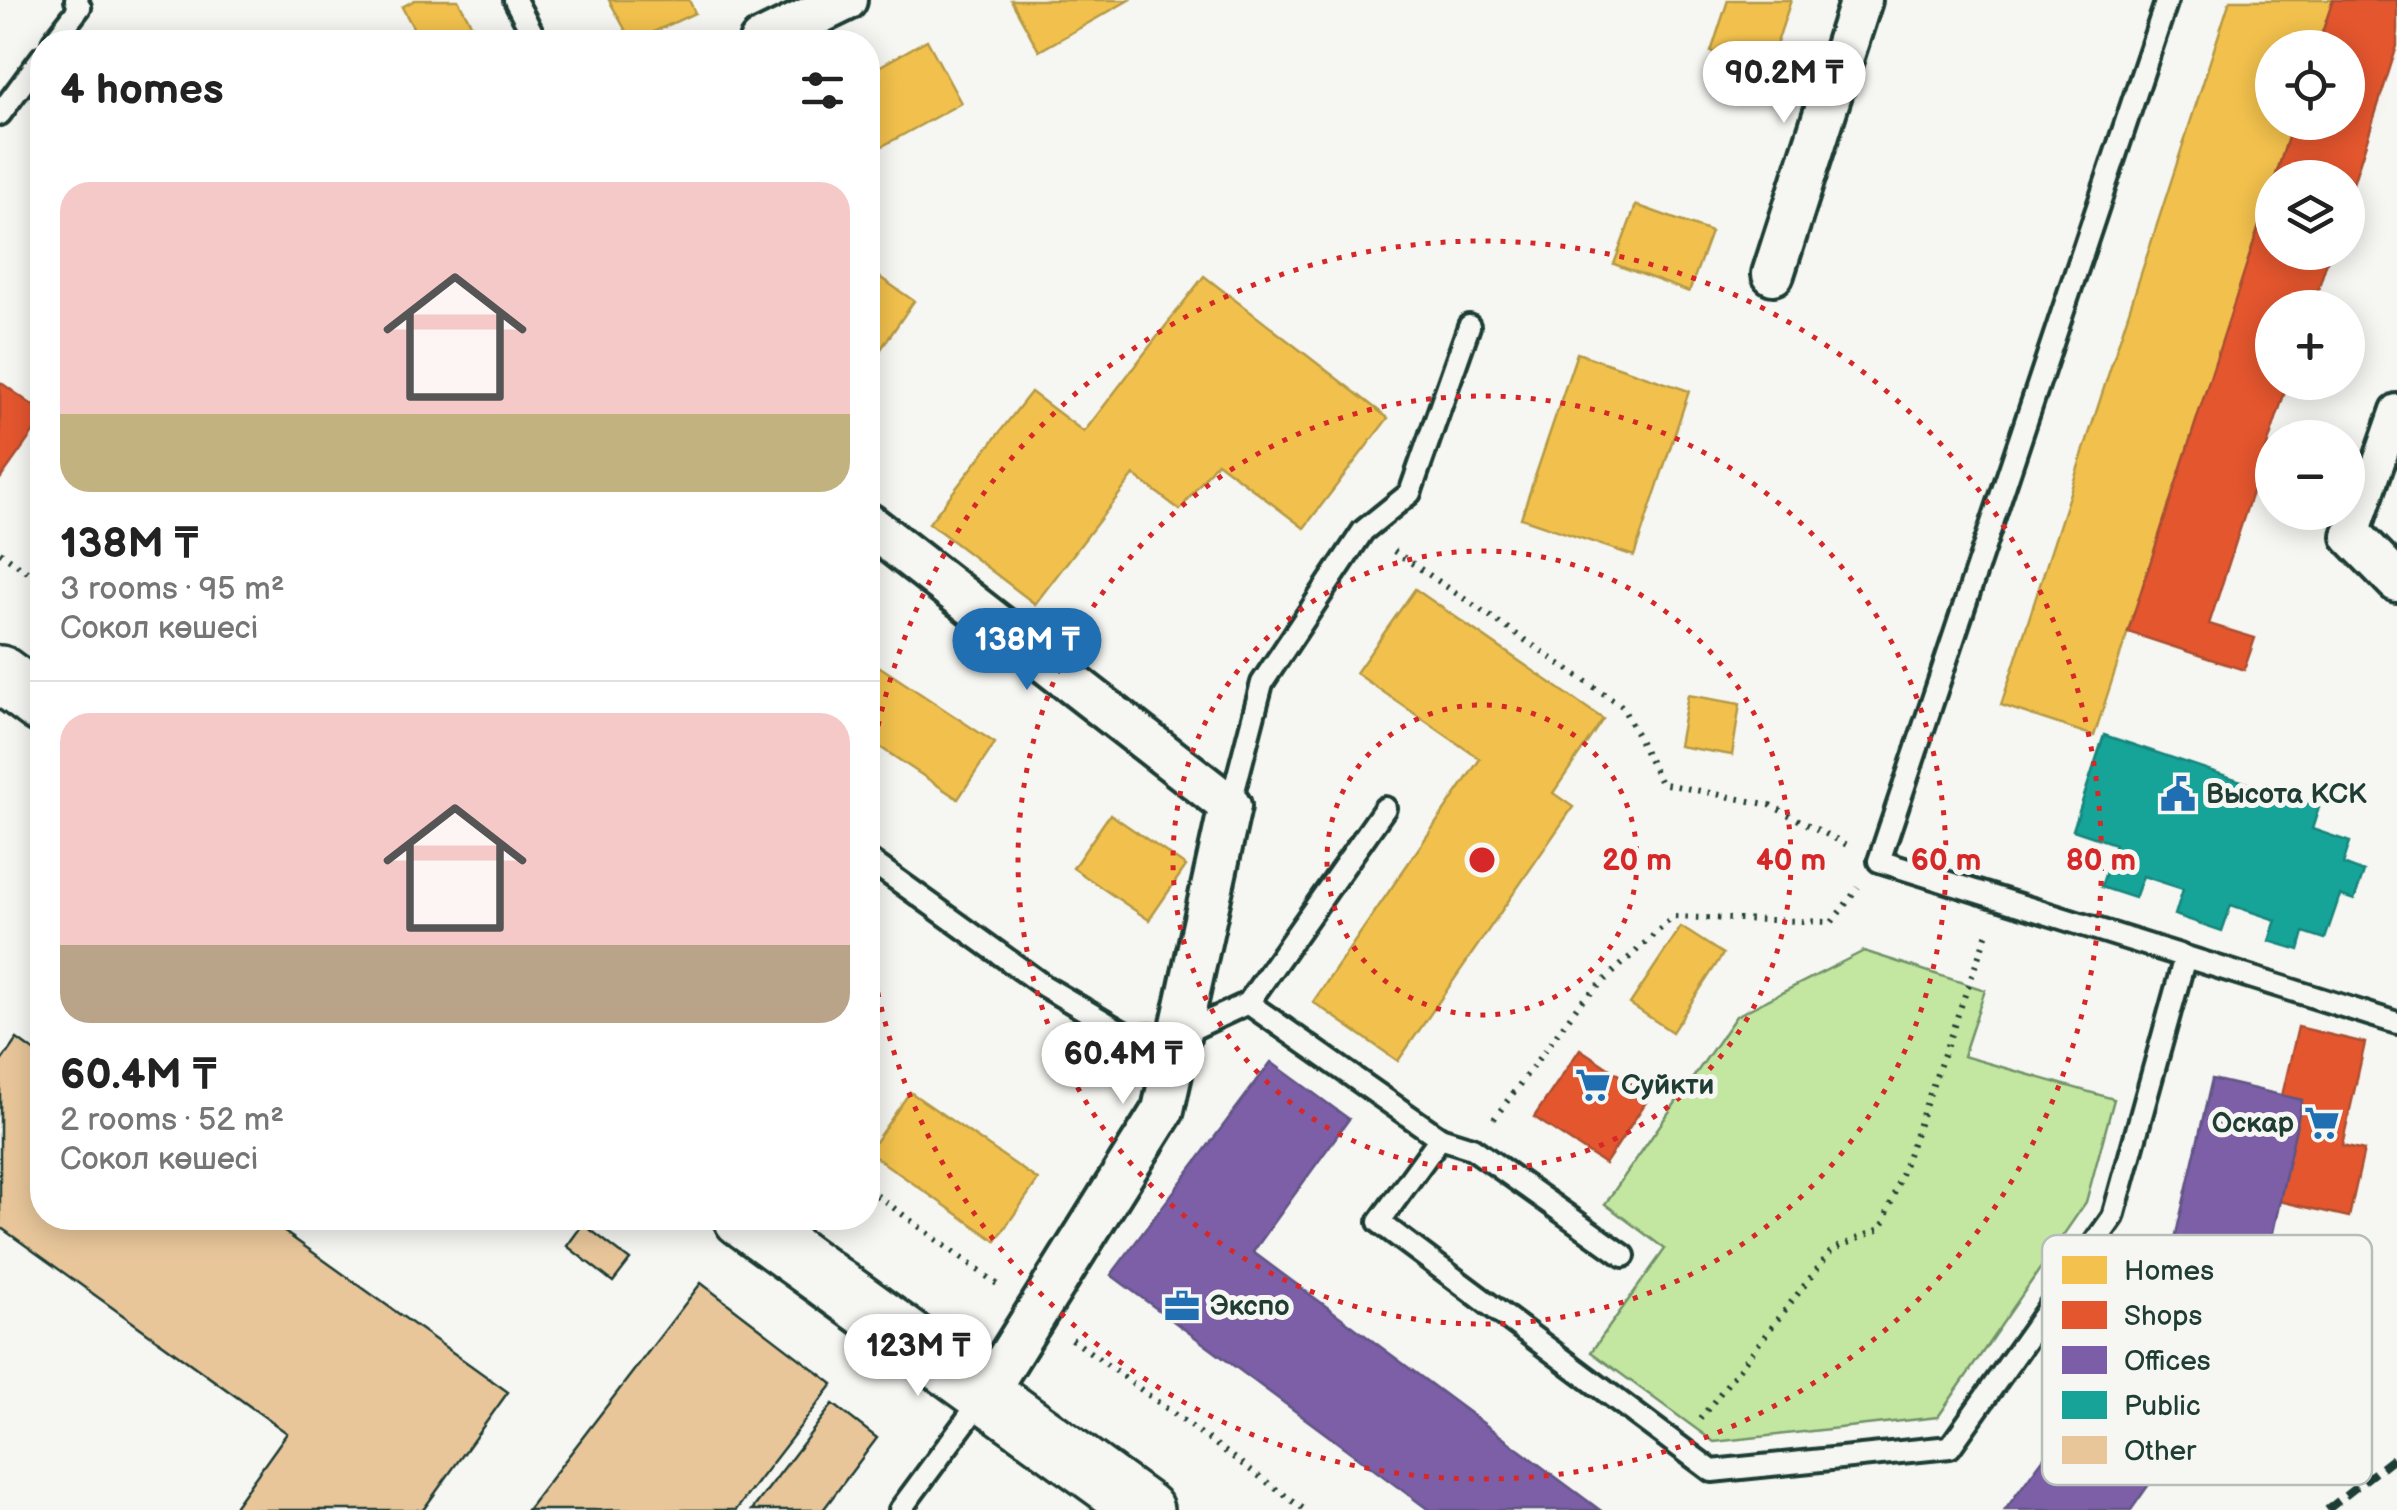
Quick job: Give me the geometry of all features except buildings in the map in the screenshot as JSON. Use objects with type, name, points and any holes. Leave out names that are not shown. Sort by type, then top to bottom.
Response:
[{"type":"main road","points":[[0,674],[30,696]]},
{"type":"main road","points":[[758,1230],[1145,1510]]},
{"type":"street","points":[[785,30],[846,0]]},
{"type":"street","points":[[1773,274],[1861,0]]},
{"type":"street","points":[[2397,410],[2353,536],[2397,581]]},
{"type":"street","points":[[880,533],[1230,806],[1163,1110],[985,1395]]},
{"type":"lane","points":[[62,30],[80,6],[76,0]]},
{"type":"lane","points":[[515,0],[530,30]]},
{"type":"lane","points":[[2167,0],[1878,861],[2397,1023]]},
{"type":"lane","points":[[0,114],[30,73]]},
{"type":"lane","points":[[1230,806],[1262,684],[1364,530],[1410,493],[1469,326]]},
{"type":"lane","points":[[880,869],[1044,986],[1127,1036],[1177,1036],[1248,1003],[1384,808]]},
{"type":"lane","points":[[2100,1235],[2113,1217],[2186,957]]},
{"type":"lane","points":[[1248,1003],[1440,1138],[1472,1148],[1624,1256]]},
{"type":"lane","points":[[1440,1138],[1379,1222],[1712,1471],[1950,1448],[2042,1318]]},
{"type":"lane","points":[[900,1510],[985,1395]]},
{"type":"path","points":[[1364,530],[1622,706],[1662,783],[1770,805],[1878,861],[1832,922],[1673,917],[1579,1004],[1472,1148]]},
{"type":"path","points":[[0,552],[30,574]]},
{"type":"path","points":[[1679,1446],[1832,1250],[1882,1228],[2000,899]]},
{"type":"path","points":[[880,1198],[1305,1510]]},
{"type":"green space","points":[[1864,951],[1985,990],[1963,1056],[2114,1099],[2086,1202],[2063,1235],[2042,1235],[2042,1266],[1938,1417],[1714,1442],[1591,1352],[1665,1249],[1605,1204],[1736,1016]]},
{"type":"railway","points":[[2372,1475],[2397,1455]]},
{"type":"railway","points":[[2327,1510],[2359,1485]]},
{"type":"place","name":"Высота КСК","points":[[2178,794]]},
{"type":"place","name":"Суйкти","points":[[1593,1085]]},
{"type":"place","name":"Оскар","points":[[2322,1123]]},
{"type":"place","name":"Экспо","points":[[1182,1306]]}]
